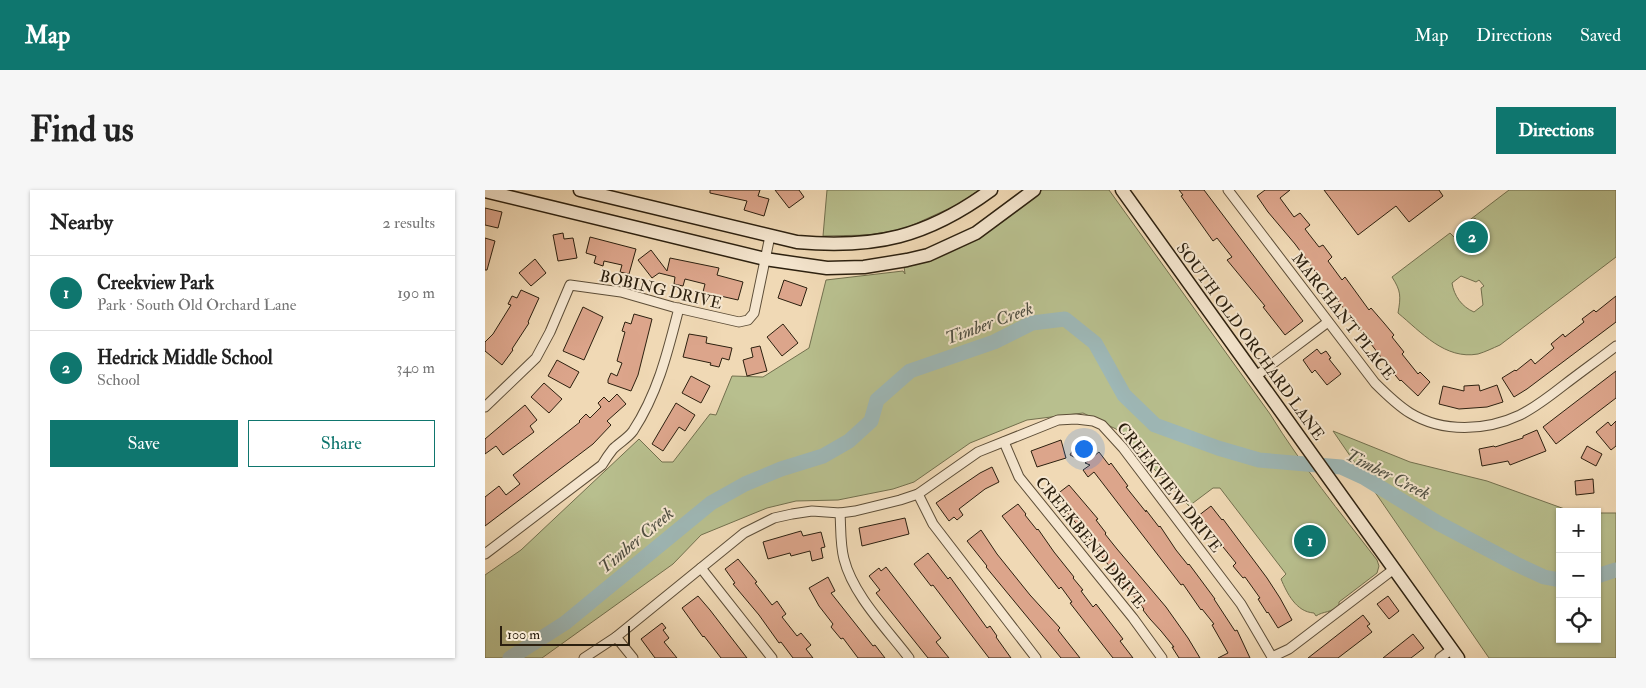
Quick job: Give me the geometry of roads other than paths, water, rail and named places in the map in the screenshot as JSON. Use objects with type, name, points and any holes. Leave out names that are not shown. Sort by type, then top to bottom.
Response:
[{"type":"main road","points":[[580,190],[797,242],[829,245],[858,243],[895,237],[937,224],[991,190]]},
{"type":"main road","points":[[485,191],[765,259],[827,268],[864,267],[928,255],[975,234],[1034,190]]},
{"type":"main road","name":"SOUTH OLD ORCHARD LANE","points":[[1122,190],[1455,653]]},
{"type":"street","name":"MARCHANT PLACE","points":[[1229,190],[1375,383],[1392,400],[1411,414],[1434,423],[1457,427],[1485,426],[1500,423],[1520,415],[1539,404],[1616,346]]},
{"type":"street","name":"BOBING DRIVE","points":[[485,406],[536,358],[550,332],[570,285],[621,292],[739,322],[748,320],[754,312],[770,236]]},
{"type":"street","points":[[485,554],[602,465],[613,450],[632,433],[658,382],[679,308]]},
{"type":"street","points":[[1256,376],[1328,322]]},
{"type":"street","name":"CREEKVIEW DRIVE","points":[[584,658],[616,637],[744,533],[775,518],[792,514],[812,511],[840,513],[901,500],[918,494],[978,452],[1059,420],[1093,421],[1102,425],[1123,448],[1235,597],[1272,657],[1289,649],[1394,569]]},
{"type":"street","name":"CREEKBEND DRIVE","points":[[1004,442],[1019,477],[1133,618],[1161,658]]},
{"type":"street","points":[[918,494],[933,524],[1036,658]]},
{"type":"street","points":[[840,513],[843,558],[851,579],[909,658]]},
{"type":"street","points":[[701,568],[772,658]]},
{"type":"street","points":[[616,637],[633,658]]},
{"type":"street","points":[[1440,658],[1455,653]]},
{"type":"waterway","name":"Timber Creek","points":[[510,658],[565,623],[711,503],[745,484],[781,469],[823,456],[849,441],[871,421],[877,400],[910,371],[994,342],[1032,323],[1065,319],[1095,343],[1124,395],[1155,425],[1218,448],[1259,460],[1341,467],[1365,478],[1438,523],[1516,564],[1544,577],[1556,579]]},
{"type":"waterway","name":"Timber Creek","points":[[1601,575],[1616,570]]},
{"type":"place","name":"Hedrick Middle School","points":[[1472,237]]},
{"type":"place","name":"Creekview Park","points":[[1310,541]]}]
